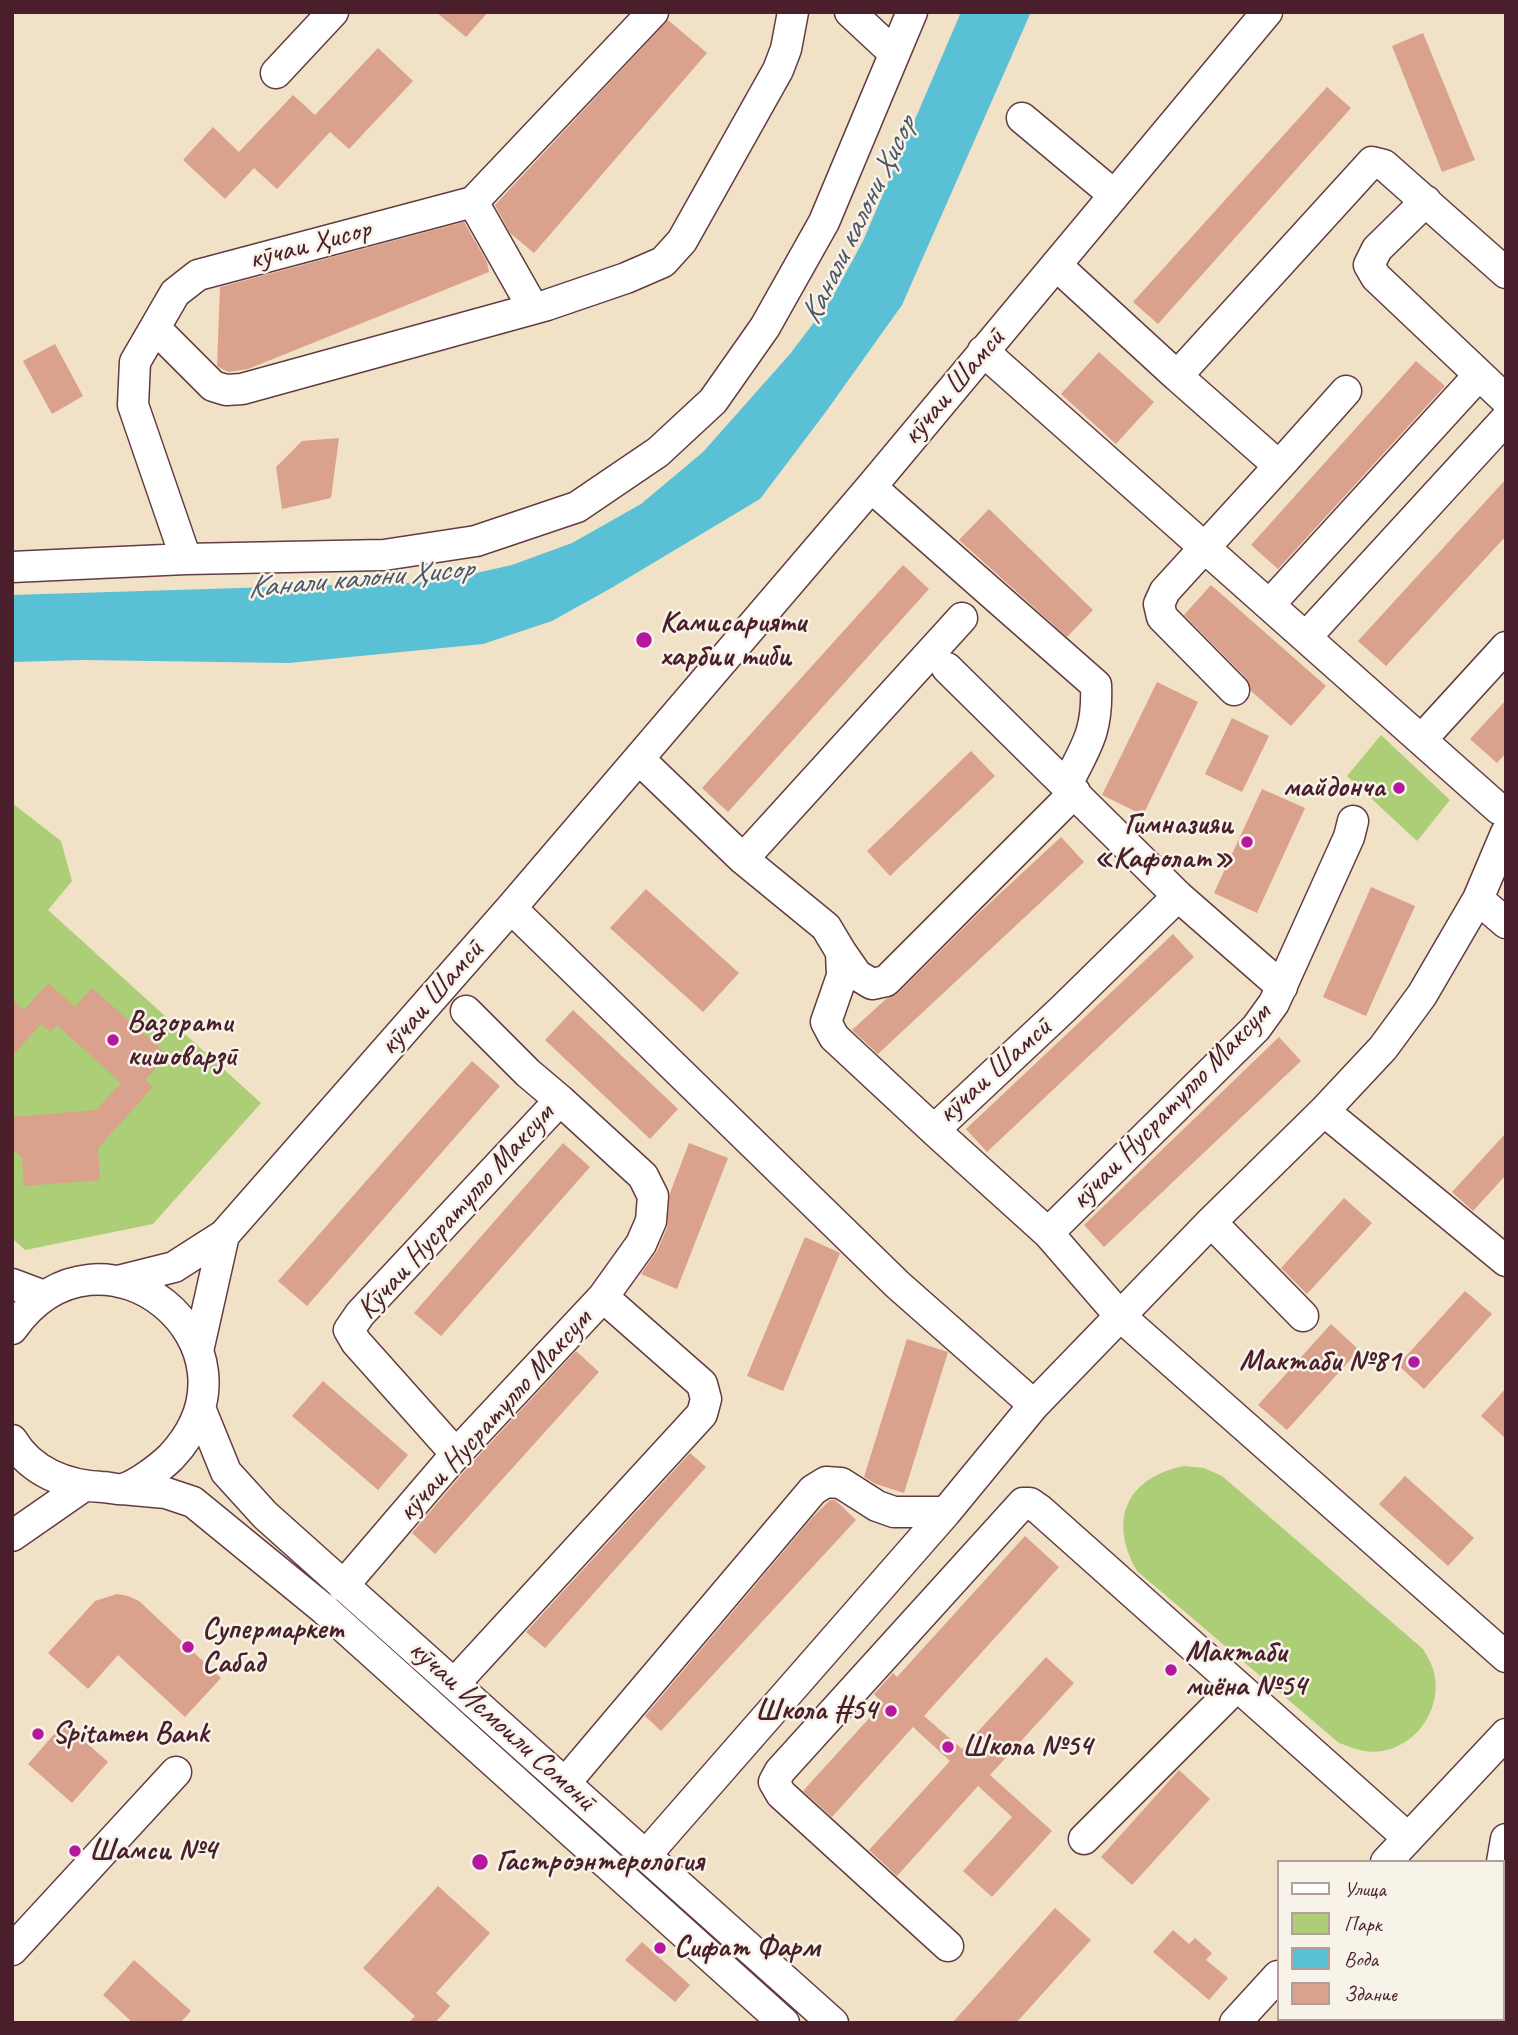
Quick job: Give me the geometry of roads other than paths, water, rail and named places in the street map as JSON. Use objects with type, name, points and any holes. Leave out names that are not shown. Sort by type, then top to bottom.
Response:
[{"type":"street","points":[[276,73],[333,12]]},
{"type":"street","points":[[533,309],[473,202],[653,12]]},
{"type":"street","points":[[155,328],[205,379],[226,390],[243,389],[533,309],[626,278],[663,262],[682,242],[778,70],[786,48],[793,12]]},
{"type":"street","points":[[850,12],[894,53]]},
{"type":"street","points":[[12,567],[186,559],[384,555],[476,541],[577,507],[658,452],[713,401],[765,327],[824,222],[912,12]]},
{"type":"street","name":"кӯчаи Шамсӣ","points":[[118,1281],[174,1267],[224,1235],[511,908],[871,487],[1267,12]]},
{"type":"street","points":[[1022,118],[1114,195]]},
{"type":"street","points":[[1177,376],[1372,162],[1384,165],[1506,273]]},
{"type":"street","points":[[1426,201],[1377,248],[1369,265],[1376,277],[1506,401]]},
{"type":"street","name":"кӯчаи Ҳисор","points":[[186,559],[134,405],[135,362],[175,293],[198,275],[473,202]]},
{"type":"street","points":[[1056,265],[1279,466]]},
{"type":"street","points":[[646,1855],[946,1512],[1034,1405],[1383,1048],[1422,995],[1478,899],[1502,821],[1422,739],[983,351]]},
{"type":"street","points":[[1270,604],[1479,375]]},
{"type":"street","points":[[1234,690],[1162,617],[1159,604],[1165,591],[1346,391]]},
{"type":"street","points":[[1306,636],[1506,419]]},
{"type":"street","points":[[639,759],[743,859],[826,927],[857,975],[872,984],[886,981],[1071,788],[1093,733],[1097,710],[1096,685],[871,487]]},
{"type":"street","points":[[743,859],[962,618]]},
{"type":"street","points":[[1422,739],[1506,647]]},
{"type":"street","points":[[947,668],[1178,896],[1282,986]]},
{"type":"street","name":"кӯчаи Нусратулло Максум","points":[[1048,1233],[1256,1028],[1274,1003],[1282,986],[1349,837],[1353,821]]},
{"type":"street","name":"кӯчаи Шамсӣ","points":[[841,952],[842,976],[826,1021],[834,1037],[934,1130],[1064,1009],[1178,896]]},
{"type":"street","points":[[1478,899],[1506,923]]},
{"type":"street","points":[[511,908],[898,1284],[1034,1405]]},
{"type":"street","name":"Кӯчаи Нусратулло Максум","points":[[456,1454],[356,1342],[349,1330],[360,1314],[560,1100],[528,1073],[466,1011]]},
{"type":"street","points":[[560,1100],[643,1176],[653,1196],[651,1221],[641,1244],[603,1297]]},
{"type":"street","points":[[1324,1111],[1506,1261]]},
{"type":"street","name":"кӯчаи Нусратулло Максум","points":[[934,1130],[1048,1233],[1120,1316],[1506,1657]]},
{"type":"street","points":[[1210,1222],[1303,1316]]},
{"type":"street","name":"кӯчаи Шамсӣ","points":[[198,1351],[224,1235]]},
{"type":"street","name":"кӯчаи Шамсӣ","points":[[12,1329],[23,1313],[44,1296],[67,1285],[92,1280],[118,1281],[145,1290],[168,1305],[186,1326],[198,1351],[203,1379],[201,1408],[186,1441],[161,1467],[122,1489]]},
{"type":"street","points":[[12,1284],[44,1296]]},
{"type":"street","name":"кӯчаи Нусратулло Максум","points":[[343,1586],[456,1454],[603,1297],[702,1384],[706,1399],[702,1414],[455,1683]]},
{"type":"street","name":"кӯчаи Исмоили Сомонӣ","points":[[201,1408],[226,1472],[265,1515],[833,2023]]},
{"type":"street","points":[[12,1440],[29,1460],[64,1482],[122,1489]]},
{"type":"street","points":[[566,1782],[814,1490],[826,1482],[841,1483],[877,1506],[894,1512],[946,1512]]},
{"type":"street","points":[[12,1536],[84,1486]]},
{"type":"street","name":"кӯчаи Исмоили Сомонӣ","points":[[122,1489],[166,1493],[193,1502],[325,1610],[784,2023]]},
{"type":"street","points":[[948,1946],[781,1794],[774,1782],[780,1770],[1023,1503],[1030,1503],[1040,1510],[1408,1838]]},
{"type":"street","points":[[1084,1839],[1236,1687]]},
{"type":"street","points":[[1388,1860],[1506,1734]]},
{"type":"street","points":[[12,1950],[176,1772]]},
{"type":"street","points":[[1502,1860],[1506,1839]]},
{"type":"street","points":[[1249,2018],[1276,1979]]},
{"type":"water","points":[[961,12],[1031,12],[902,305],[760,499],[552,621],[483,644],[289,663],[83,660],[12,662],[12,595],[436,582],[512,565],[572,543],[641,504],[703,452],[790,354],[831,300],[863,241]]},
{"type":"place","name":"Камисарияти харбии тиби","points":[[644,640]]},
{"type":"place","name":"майдонча","points":[[1399,788]]},
{"type":"place","name":"Гимназияи «Кафолат»","points":[[1247,842]]},
{"type":"place","name":"Вазорати кишоварзӣ","points":[[113,1040]]},
{"type":"place","name":"Мактаби №81","points":[[1414,1362]]},
{"type":"place","name":"Супермаркет Сабад","points":[[188,1647]]},
{"type":"place","name":"Мактаби миёна №54","points":[[1171,1670]]},
{"type":"place","name":"Школа #54","points":[[891,1711]]},
{"type":"place","name":"Spitamen Bank","points":[[38,1734]]},
{"type":"place","name":"Школа №54","points":[[948,1747]]},
{"type":"place","name":"Шамси №4","points":[[75,1851]]},
{"type":"place","name":"Гастроэнтерология","points":[[480,1862]]},
{"type":"place","name":"Сифат Фарм","points":[[660,1948]]},
{"type":"water label","name":"Канали калони Ҳисор","points":[[859,221]]},
{"type":"water label","name":"Канали калони Ҳисор","points":[[360,579]]}]
